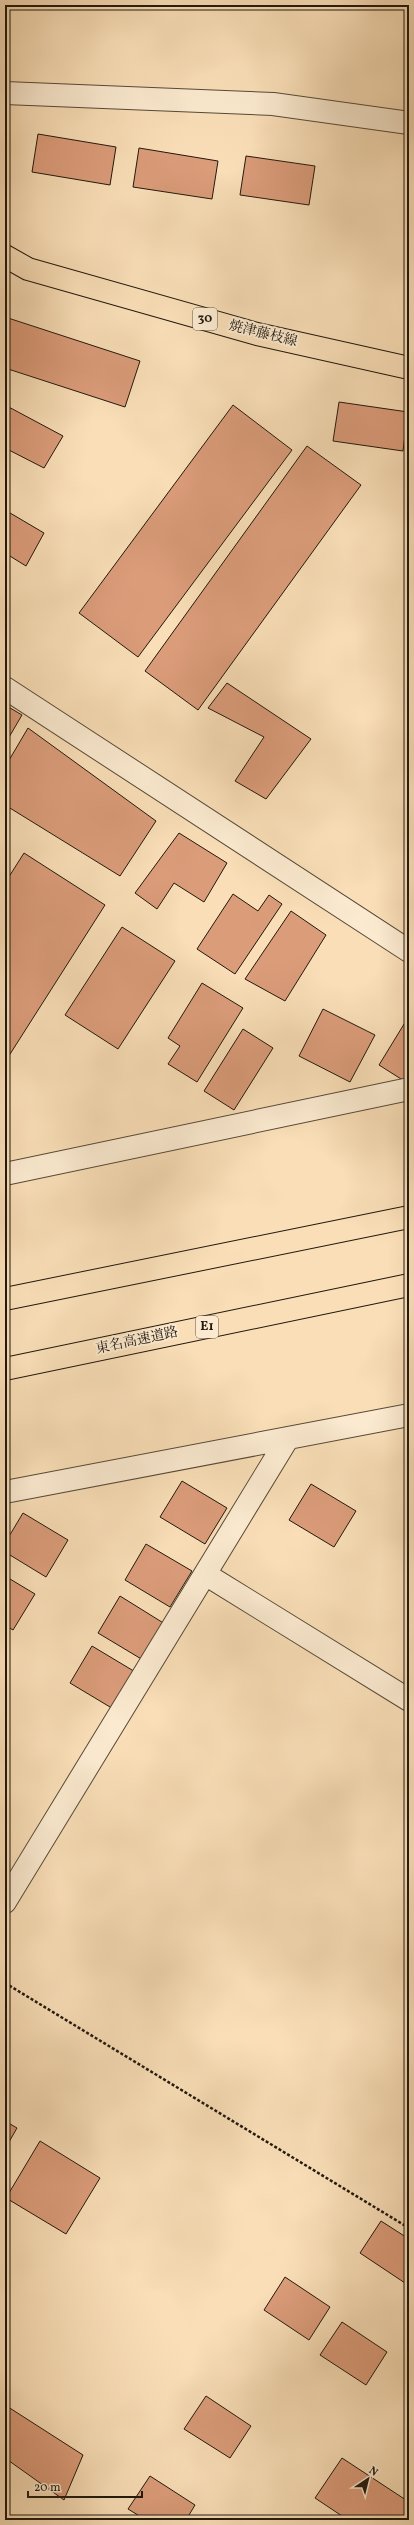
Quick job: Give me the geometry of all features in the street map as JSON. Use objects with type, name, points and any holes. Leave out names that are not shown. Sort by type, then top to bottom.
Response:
[{"type":"main road","name":"焼津藤枝線","points":[[5,256],[28,269],[257,334],[409,368]]},
{"type":"main road","points":[[5,1299],[409,1217]]},
{"type":"main road","name":"東名高速道路","points":[[5,1369],[409,1285]]},
{"type":"street","points":[[5,93],[273,104],[409,123]]},
{"type":"street","points":[[5,688],[409,951]]},
{"type":"street","points":[[5,1174],[409,1089]]},
{"type":"street","points":[[5,1492],[409,1415]]},
{"type":"street","points":[[5,1902],[288,1438]]},
{"type":"street","points":[[205,1574],[409,1700]]},
{"type":"path","points":[[5,1983],[409,2228]]},
{"type":"building","points":[[38,134],[116,147],[110,185],[32,172]]},
{"type":"building","points":[[139,148],[218,161],[212,199],[133,187]]},
{"type":"building","points":[[246,156],[315,166],[309,205],[240,195]]},
{"type":"building","points":[[5,317],[140,361],[125,407],[5,368]]},
{"type":"building","points":[[339,402],[408,412],[403,451],[333,441]]},
{"type":"building","points":[[5,405],[63,436],[44,468],[5,448]]},
{"type":"building","points":[[233,405],[292,450],[138,657],[79,613]]},
{"type":"building","points":[[307,446],[361,485],[198,710],[145,671]]},
{"type":"building","points":[[5,510],[44,533],[26,566],[5,553]]},
{"type":"building","points":[[227,683],[311,739],[266,799],[235,781],[264,737],[208,708]]},
{"type":"building","points":[[5,705],[22,715],[5,744]]},
{"type":"building","points":[[28,728],[156,821],[120,876],[5,805],[5,767]]},
{"type":"building","points":[[179,833],[227,863],[204,902],[174,883],[157,909],[135,893]]},
{"type":"building","points":[[24,853],[105,905],[5,1062],[5,883]]},
{"type":"building","points":[[233,894],[258,911],[269,895],[282,904],[235,974],[197,949]]},
{"type":"building","points":[[291,911],[326,935],[285,1001],[245,979]]},
{"type":"building","points":[[122,927],[175,961],[118,1049],[65,1015]]},
{"type":"building","points":[[202,983],[243,1008],[197,1082],[168,1064],[180,1046],[168,1038]]},
{"type":"building","points":[[323,1009],[375,1035],[350,1082],[299,1056]]},
{"type":"building","points":[[409,1016],[409,1084],[379,1065]]},
{"type":"building","points":[[243,1029],[273,1048],[234,1110],[204,1091]]},
{"type":"building","points":[[182,1481],[227,1508],[205,1544],[160,1517]]},
{"type":"building","points":[[311,1484],[356,1511],[334,1547],[289,1520]]},
{"type":"building","points":[[23,1513],[68,1540],[46,1577],[5,1552],[5,1543]]},
{"type":"building","points":[[146,1544],[192,1571],[170,1607],[125,1580]]},
{"type":"building","points":[[5,1576],[35,1594],[13,1630],[5,1625]]},
{"type":"building","points":[[120,1596],[165,1624],[143,1660],[98,1633]]},
{"type":"building","points":[[92,1646],[137,1673],[115,1710],[70,1683]]},
{"type":"building","points":[[5,2121],[17,2128],[5,2149]]},
{"type":"building","points":[[40,2141],[100,2178],[66,2234],[6,2198]]},
{"type":"building","points":[[381,2221],[409,2239],[409,2277],[405,2283],[360,2253]]},
{"type":"building","points":[[285,2277],[330,2307],[309,2340],[264,2310]]},
{"type":"building","points":[[342,2322],[387,2352],[366,2385],[320,2355]]},
{"type":"building","points":[[206,2396],[251,2426],[230,2458],[184,2429]]},
{"type":"building","points":[[5,2405],[83,2455],[64,2500],[5,2458]]},
{"type":"building","points":[[342,2458],[409,2502],[409,2520],[348,2520],[315,2498]]},
{"type":"building","points":[[150,2476],[195,2505],[186,2520],[146,2520],[128,2509]]}]
